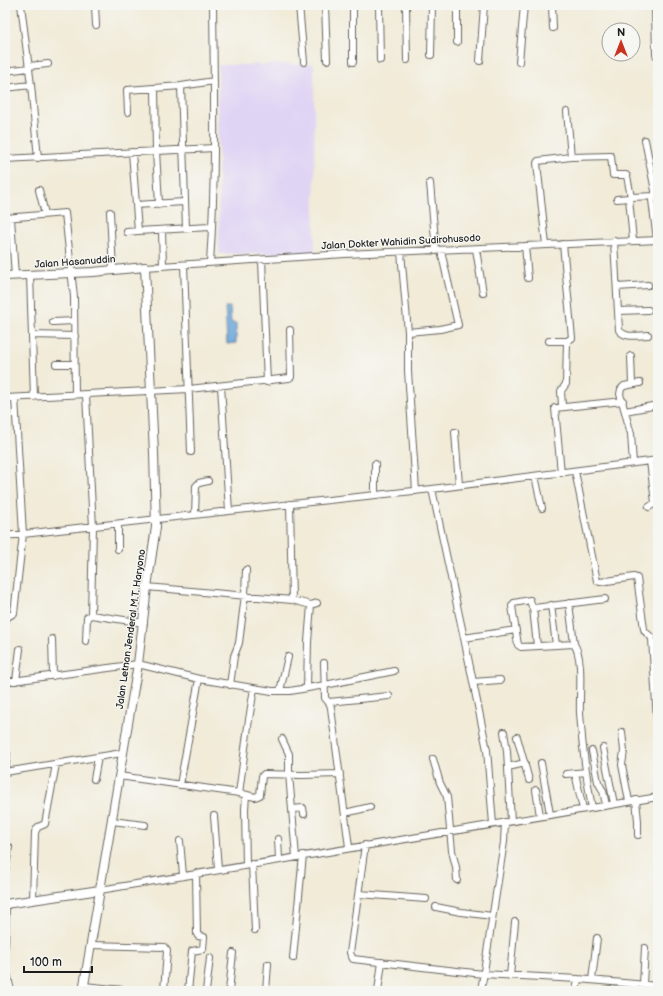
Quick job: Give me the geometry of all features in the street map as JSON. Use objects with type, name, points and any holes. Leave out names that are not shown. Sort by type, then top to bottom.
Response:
[{"type":"main road","name":"Jalan Hasanuddin","points":[[5,276],[71,273],[146,267]]},
{"type":"main road","name":"Jalan Letnan Jenderal M.T. Haryono","points":[[84,988],[138,664],[144,623],[147,586],[157,519],[146,267]]},
{"type":"main road","points":[[5,904],[100,890]]},
{"type":"street","points":[[21,5],[38,158]]},
{"type":"street","points":[[95,5],[96,25]]},
{"type":"street","points":[[210,262],[214,148],[213,5]]},
{"type":"street","points":[[298,5],[304,62]]},
{"type":"street","points":[[325,5],[327,60]]},
{"type":"street","points":[[353,5],[353,62]]},
{"type":"street","points":[[379,5],[380,60]]},
{"type":"street","points":[[406,5],[407,60]]},
{"type":"street","points":[[432,5],[432,55]]},
{"type":"street","points":[[457,5],[457,42]]},
{"type":"street","points":[[480,61],[484,5]]},
{"type":"street","points":[[520,62],[524,5]]},
{"type":"street","points":[[552,5],[553,28]]},
{"type":"street","points":[[654,5],[656,55]]},
{"type":"street","points":[[5,71],[48,64]]},
{"type":"street","points":[[128,112],[127,90],[181,86],[214,81]]},
{"type":"street","points":[[5,88],[31,85]]},
{"type":"street","points":[[181,86],[186,228]]},
{"type":"street","points":[[155,88],[158,204]]},
{"type":"street","points":[[567,112],[571,157]]},
{"type":"street","points":[[645,140],[655,196],[652,200],[657,240]]},
{"type":"street","points":[[5,160],[214,148]]},
{"type":"street","points":[[132,152],[138,231]]},
{"type":"street","points":[[546,245],[537,163],[538,161],[571,157],[611,156],[613,175],[626,174],[628,176],[633,241]]},
{"type":"street","points":[[408,332],[440,329],[458,325],[439,251],[430,183]]},
{"type":"street","points":[[39,190],[44,214]]},
{"type":"street","points":[[617,199],[655,196]]},
{"type":"street","points":[[136,205],[184,202]]},
{"type":"street","points":[[110,212],[113,270]]},
{"type":"street","points":[[15,276],[8,218],[65,213],[74,297],[75,395]]},
{"type":"street","points":[[127,232],[210,227]]},
{"type":"street","points":[[162,231],[163,266]]},
{"type":"street","name":"Jalan Dokter Wahidin Sudirohusodo","points":[[146,267],[210,262],[657,240]]},
{"type":"street","points":[[614,242],[618,311],[621,333],[626,336],[648,335]]},
{"type":"street","points":[[548,341],[567,341],[570,340],[572,336],[563,244]]},
{"type":"street","points":[[525,246],[528,278]]},
{"type":"street","points":[[476,249],[483,293]]},
{"type":"street","points":[[401,252],[408,332],[408,371],[416,491]]},
{"type":"street","points":[[262,260],[267,382]]},
{"type":"street","points":[[184,265],[191,452]]},
{"type":"street","points":[[30,275],[34,397]]},
{"type":"street","points":[[617,287],[648,285]]},
{"type":"street","points":[[618,311],[648,310]]},
{"type":"street","points":[[53,322],[74,321]]},
{"type":"street","points":[[5,398],[189,389],[267,382],[289,378],[291,377],[290,330]]},
{"type":"street","points":[[32,335],[75,336]]},
{"type":"street","points":[[562,406],[561,391],[566,384],[567,341]]},
{"type":"street","points":[[631,356],[632,384]]},
{"type":"street","points":[[56,364],[74,364]]},
{"type":"street","points":[[633,463],[631,434],[620,394],[621,389],[624,386],[640,383]]},
{"type":"street","points":[[221,386],[229,511]]},
{"type":"street","points":[[86,395],[93,527],[91,616]]},
{"type":"street","points":[[5,622],[6,618],[14,613],[23,534],[15,398]]},
{"type":"street","points":[[561,473],[554,408],[623,401]]},
{"type":"street","points":[[625,411],[658,405]]},
{"type":"street","points":[[455,432],[459,485]]},
{"type":"street","points":[[5,536],[416,491],[658,460]]},
{"type":"street","points":[[649,507],[655,503],[650,461]]},
{"type":"street","points":[[375,464],[375,495]]},
{"type":"street","points":[[575,471],[597,581],[600,582],[634,577],[637,578],[644,629],[645,632],[652,638],[658,737]]},
{"type":"street","points":[[535,476],[542,508]]},
{"type":"street","points":[[195,515],[196,486],[199,483],[208,480]]},
{"type":"street","points":[[432,489],[487,750],[493,824]]},
{"type":"street","points":[[290,504],[292,600]]},
{"type":"street","points":[[118,524],[118,549]]},
{"type":"street","points":[[230,685],[234,656],[239,643],[245,595],[246,570]]},
{"type":"street","points":[[147,586],[292,600],[314,604],[308,642],[307,688]]},
{"type":"street","points":[[533,608],[604,599]]},
{"type":"street","points":[[537,646],[533,608],[530,600],[512,604],[519,646],[537,646],[574,644]]},
{"type":"street","points":[[569,603],[574,644],[578,650],[580,712],[586,772],[592,808]]},
{"type":"street","points":[[551,605],[556,645]]},
{"type":"street","points":[[86,641],[87,617],[91,616],[144,623]]},
{"type":"street","points":[[464,638],[516,630]]},
{"type":"street","points":[[52,639],[53,676]]},
{"type":"street","points":[[16,681],[20,649]]},
{"type":"street","points":[[280,691],[288,657]]},
{"type":"street","points":[[324,663],[325,698],[329,702],[331,708],[349,847]]},
{"type":"street","points":[[5,682],[138,664],[199,680],[280,691],[325,685],[394,671]]},
{"type":"street","points":[[180,785],[199,680]]},
{"type":"street","points":[[473,682],[500,680]]},
{"type":"street","points":[[254,688],[248,726],[243,794],[255,930]]},
{"type":"street","points":[[329,702],[389,696]]},
{"type":"street","points":[[481,991],[508,821],[508,767],[504,732]]},
{"type":"street","points":[[622,732],[624,751],[622,765],[629,802]]},
{"type":"street","points":[[517,737],[529,780]]},
{"type":"street","points":[[282,739],[289,754],[289,774],[296,857]]},
{"type":"street","points":[[603,748],[614,804]]},
{"type":"street","points":[[5,749],[5,772],[122,754]]},
{"type":"street","points":[[592,751],[598,782],[603,791],[606,805]]},
{"type":"street","points":[[94,779],[98,757]]},
{"type":"street","points":[[434,759],[440,783],[447,797],[457,880]]},
{"type":"street","points":[[508,767],[525,763]]},
{"type":"street","points":[[541,763],[550,814]]},
{"type":"street","points":[[33,900],[35,832],[38,827],[45,824],[56,764]]},
{"type":"street","points":[[566,774],[586,772]]},
{"type":"street","points":[[574,773],[583,809]]},
{"type":"street","points":[[119,776],[243,794],[252,797],[259,796],[262,776],[264,774],[340,774]]},
{"type":"street","points":[[536,790],[540,816]]},
{"type":"street","points":[[100,890],[349,847],[658,797]]},
{"type":"street","points":[[636,800],[638,835]]},
{"type":"street","points":[[345,813],[370,807]]},
{"type":"street","points":[[292,809],[303,808],[304,814]]},
{"type":"street","points":[[214,816],[218,869]]},
{"type":"street","points":[[112,821],[145,824]]},
{"type":"street","points":[[278,839],[279,859]]},
{"type":"street","points":[[180,841],[183,875]]},
{"type":"street","points":[[365,845],[350,956],[357,960],[483,974],[578,979],[658,986]]},
{"type":"street","points":[[5,871],[9,847]]},
{"type":"street","points":[[293,958],[303,855]]},
{"type":"street","points":[[188,991],[192,951],[203,949],[204,937],[197,935],[196,873]]},
{"type":"street","points":[[359,894],[426,899]]},
{"type":"street","points":[[5,904],[5,946]]},
{"type":"street","points":[[436,908],[492,916]]},
{"type":"street","points":[[510,976],[515,922]]},
{"type":"street","points":[[592,980],[597,938]]},
{"type":"street","points":[[91,945],[164,947],[167,951],[164,991]]},
{"type":"street","points":[[643,984],[645,948]]},
{"type":"street","points":[[229,991],[233,953]]},
{"type":"street","points":[[206,991],[210,958]]},
{"type":"street","points":[[378,991],[382,962]]},
{"type":"street","points":[[5,964],[11,991]]},
{"type":"street","points":[[266,991],[268,964]]},
{"type":"street","points":[[576,991],[578,979]]},
{"type":"street","points":[[634,991],[635,984]]},
{"type":"street","points":[[84,988],[133,991]]},
{"type":"shaded area","points":[[314,64],[315,253],[219,254],[218,65]]},
{"type":"water","points":[[225,307],[230,307],[231,323],[236,323],[236,343],[227,344]]}]
